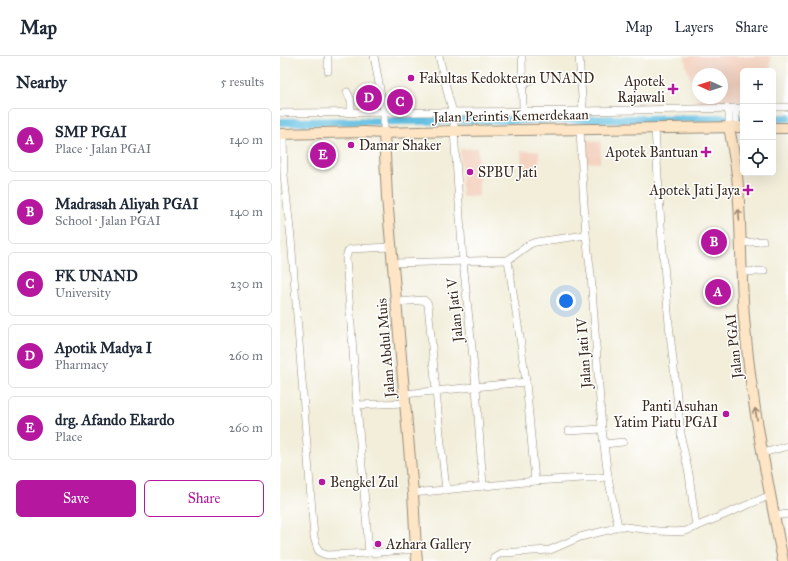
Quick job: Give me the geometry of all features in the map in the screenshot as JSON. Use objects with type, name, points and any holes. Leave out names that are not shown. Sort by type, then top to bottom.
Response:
[{"type":"street","points":[[328,56],[328,71]]},
{"type":"street","points":[[374,56],[384,114],[384,131]]},
{"type":"street","name":"Jalan Jati V","points":[[439,56],[454,114],[463,261],[476,387],[483,486]]},
{"type":"street","points":[[522,56],[523,111]]},
{"type":"street","points":[[578,56],[583,111]]},
{"type":"street","points":[[522,86],[532,79]]},
{"type":"street","points":[[347,92],[351,100],[351,113]]},
{"type":"street","points":[[776,108],[788,107]]},
{"type":"street","points":[[280,113],[454,114],[523,111],[732,111],[740,109]]},
{"type":"street","points":[[732,111],[734,125]]},
{"type":"street","name":"Jalan Perintis Kemerdekaan","points":[[282,134],[454,128],[655,129],[734,125]]},
{"type":"street","name":"Jalan PGAI","points":[[734,125],[745,330],[755,411],[783,561]]},
{"type":"street","points":[[776,128],[788,128]]},
{"type":"street","name":"Jalan Jati IV","points":[[580,129],[586,235],[591,275],[602,429],[608,477],[618,526]]},
{"type":"street","points":[[655,129],[669,324],[682,442],[689,474],[696,527]]},
{"type":"street","name":"Jalan Abdul Muis","points":[[384,131],[387,198],[413,493],[417,561]]},
{"type":"street","points":[[282,134],[284,175],[291,238],[314,537],[317,547],[319,552],[326,555],[369,554],[416,549]]},
{"type":"street","points":[[393,264],[508,260],[530,244],[536,242],[586,235]]},
{"type":"street","points":[[741,243],[763,241]]},
{"type":"street","points":[[369,554],[346,254],[351,249],[392,246]]},
{"type":"street","points":[[508,260],[526,382],[535,481]]},
{"type":"street","points":[[742,272],[764,271]]},
{"type":"street","points":[[396,302],[424,300],[428,304],[446,490]]},
{"type":"street","points":[[357,405],[404,398],[436,391],[526,382]]},
{"type":"street","points":[[568,431],[602,429]]},
{"type":"street","points":[[604,444],[623,442]]},
{"type":"street","points":[[763,453],[788,446]]},
{"type":"street","points":[[413,493],[535,481],[608,477]]},
{"type":"street","points":[[493,561],[494,557],[501,553],[550,550],[580,537],[612,529],[618,526],[661,531],[686,531],[771,495]]},
{"type":"street","points":[[774,516],[788,514]]},
{"type":"shaded area","points":[[685,56],[771,56],[771,68],[740,68],[740,104],[728,104],[728,68],[692,68],[692,83],[686,66]]},
{"type":"shaded area","points":[[585,140],[601,141],[600,163],[583,162]]},
{"type":"shaded area","name":"SPBU Jati","points":[[478,148],[479,196],[462,197],[460,149]]},
{"type":"shaded area","points":[[521,151],[539,151],[539,175],[522,176]]},
{"type":"waterway","points":[[280,122],[740,118]]},
{"type":"waterway","points":[[776,118],[788,118]]},
{"type":"place","name":"Fakultas Kedokteran UNAND","points":[[411,78]]},
{"type":"place","name":"Apotek Rajawali","points":[[673,89]]},
{"type":"place","name":"Apotik Madya I","points":[[369,98]]},
{"type":"place","name":"FK UNAND","points":[[400,102]]},
{"type":"place","name":"Damar Shaker","points":[[351,145]]},
{"type":"place","name":"Apotek Bantuan","points":[[706,152]]},
{"type":"place","name":"drg. Afando Ekardo","points":[[323,155]]},
{"type":"place","name":"SPBU Jati","points":[[470,172]]},
{"type":"place","name":"Apotek Jati Jaya","points":[[748,190]]},
{"type":"place","name":"Madrasah Aliyah PGAI","points":[[714,242]]},
{"type":"place","name":"SMP PGAI","points":[[718,292]]},
{"type":"place","name":"Panti Asuhan Yatim Piatu PGAI","points":[[726,414]]},
{"type":"place","name":"Bengkel Zul","points":[[322,482]]},
{"type":"place","name":"Azhara Gallery","points":[[378,544]]}]
